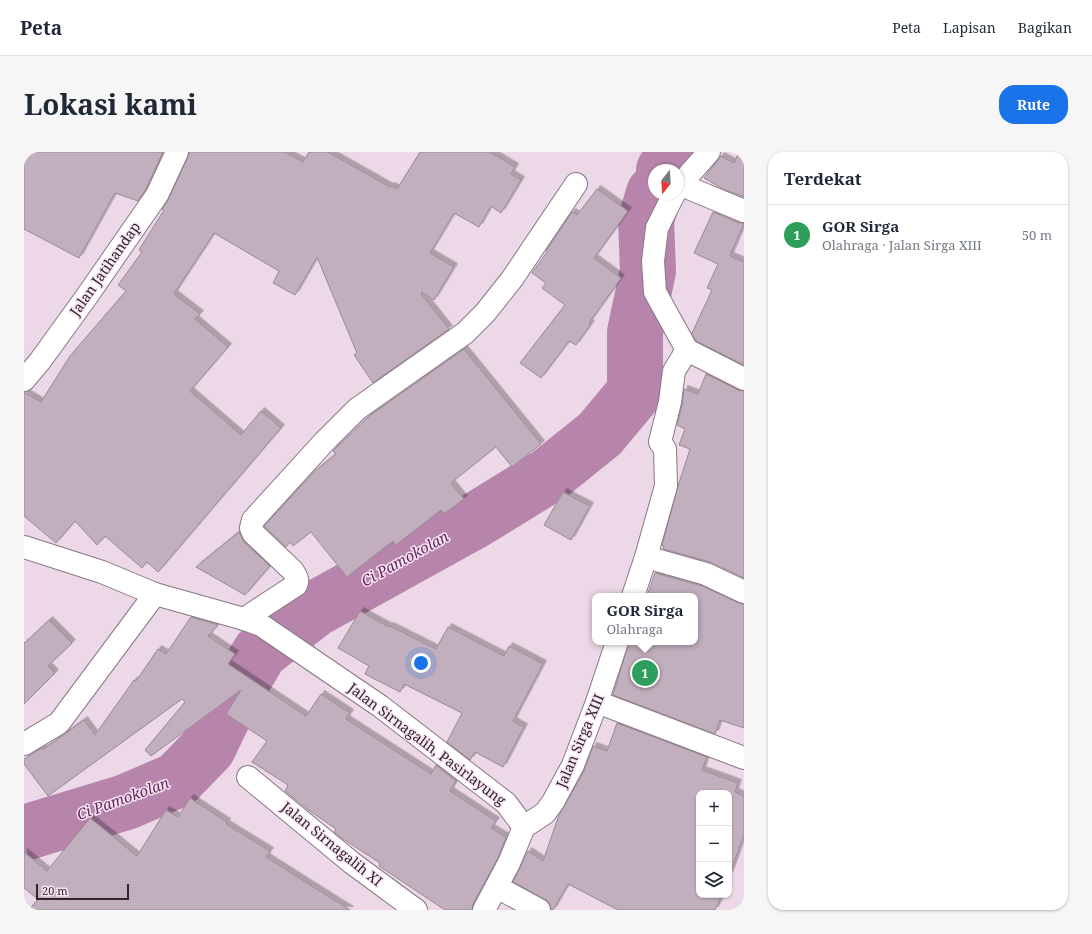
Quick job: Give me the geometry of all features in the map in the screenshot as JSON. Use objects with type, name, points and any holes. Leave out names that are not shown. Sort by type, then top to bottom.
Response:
[{"type":"street","name":"Jalan Jatihandap","points":[[24,380],[54,341],[139,221],[156,195],[177,152]]},
{"type":"street","points":[[684,180],[710,152]]},
{"type":"street","points":[[253,622],[296,585],[297,580],[297,577],[293,571],[253,533],[251,524],[253,520],[324,442],[358,409],[465,333],[485,313],[512,279],[576,184]]},
{"type":"street","points":[[684,190],[744,211]]},
{"type":"street","points":[[671,200],[657,228],[653,261],[655,292],[687,350],[744,379]]},
{"type":"street","points":[[634,593],[666,486],[665,449],[660,442],[670,402],[674,371],[687,350]]},
{"type":"street","name":"Jalan Sirnagalih, Pasirlayung","points":[[24,547],[102,572],[155,594],[253,622],[307,656],[380,706],[506,803],[524,828]]},
{"type":"street","points":[[646,557],[706,574],[744,592]]},
{"type":"street","points":[[24,744],[59,723],[155,594]]},
{"type":"street","name":"Jalan Sirga XIII","points":[[524,828],[545,813],[553,802],[573,765],[597,702],[616,645]]},
{"type":"street","points":[[597,702],[744,758]]},
{"type":"street","name":"Jalan Sirnagalih XI","points":[[248,777],[352,863],[416,910]]},
{"type":"street","points":[[484,910],[509,863],[524,828]]},
{"type":"street","points":[[496,888],[540,910]]},
{"type":"building","points":[[24,152],[163,152],[146,189],[138,201],[115,193],[79,258],[24,229]]},
{"type":"building","points":[[189,152],[285,152],[303,162],[309,152],[328,152],[390,187],[391,186],[397,189],[420,152],[490,152],[515,167],[511,174],[521,180],[501,213],[491,206],[479,227],[454,213],[430,253],[454,267],[434,300],[422,292],[421,294],[449,329],[373,383],[354,355],[357,353],[317,257],[295,295],[273,283],[279,271],[214,233],[174,294],[200,314],[195,319],[228,347],[190,391],[241,435],[261,411],[281,428],[158,572],[147,562],[142,568],[105,536],[97,545],[75,521],[56,543],[24,516],[24,392],[41,402],[70,356],[126,291],[118,285],[142,252],[139,250],[164,210],[162,209],[168,200]]},
{"type":"building","points":[[739,152],[744,152],[744,197],[723,189],[704,178],[721,156],[734,163]]},
{"type":"building","points":[[597,189],[628,211],[594,258],[621,278],[589,323],[591,324],[576,345],[569,341],[541,378],[520,363],[565,305],[542,288],[546,283],[532,273],[572,212],[577,215]]},
{"type":"building","points":[[713,212],[739,223],[744,223],[730,256],[744,262],[744,365],[696,341],[692,333],[712,290],[707,288],[718,264],[694,253]]},
{"type":"building","points":[[464,349],[541,444],[512,467],[496,447],[451,483],[464,499],[444,514],[441,510],[396,545],[393,541],[347,577],[311,532],[293,546],[290,542],[286,547],[264,526],[314,472],[336,454],[333,451],[368,417]]},
{"type":"building","points":[[706,374],[738,390],[744,391],[744,578],[710,562],[663,549],[664,546],[662,545],[690,449],[679,445],[685,429],[677,425],[684,389],[698,394]]},
{"type":"building","points":[[563,492],[590,506],[571,540],[544,525]]},
{"type":"building","points":[[239,532],[244,542],[270,566],[245,595],[196,567]]},
{"type":"building","points":[[655,573],[702,586],[744,604],[744,728],[720,720],[715,734],[613,695],[628,645],[698,645],[698,593],[648,593]]},
{"type":"building","points":[[360,611],[389,627],[390,626],[436,649],[448,627],[504,656],[509,646],[543,664],[513,721],[524,727],[503,767],[475,752],[470,760],[447,742],[462,713],[404,684],[400,692],[365,674],[369,666],[338,648]]},
{"type":"building","points":[[191,617],[218,625],[208,636],[235,654],[228,664],[306,716],[321,694],[350,713],[346,719],[431,774],[436,765],[456,781],[450,791],[496,821],[491,828],[506,837],[498,858],[473,904],[472,910],[445,910],[379,866],[380,863],[340,837],[334,832],[336,829],[307,809],[285,791],[288,785],[252,762],[267,741],[226,714],[241,690],[151,756],[145,750],[185,702],[182,699],[48,796],[24,764],[24,759],[42,748],[44,749],[84,720],[95,735],[158,649],[166,654]]},
{"type":"building","points":[[49,620],[72,643],[48,666],[55,673],[24,704],[24,642],[25,643]]},
{"type":"building","points":[[617,723],[707,757],[702,770],[738,783],[735,792],[744,796],[744,835],[732,868],[732,790],[696,790],[696,898],[721,898],[715,910],[618,910],[568,884],[553,910],[551,910],[550,904],[545,899],[513,882],[528,851],[543,861],[559,815],[584,771],[593,746],[607,751]]},
{"type":"building","points":[[190,798],[227,822],[226,824],[270,851],[266,857],[350,910],[29,910],[38,899],[24,888],[24,852],[47,871],[90,818],[137,856],[166,810],[178,817]]},
{"type":"waterway","name":"Ci Pamokolan","points":[[668,164],[676,152]]},
{"type":"waterway","name":"Ci Pamokolan","points":[[24,833],[126,802],[177,780],[208,748],[229,704],[260,652],[315,609],[476,520],[549,475],[600,434],[635,392],[635,332],[648,271],[646,220],[652,200]]},
{"type":"place","name":"GOR Sirga","points":[[645,673]]}]
